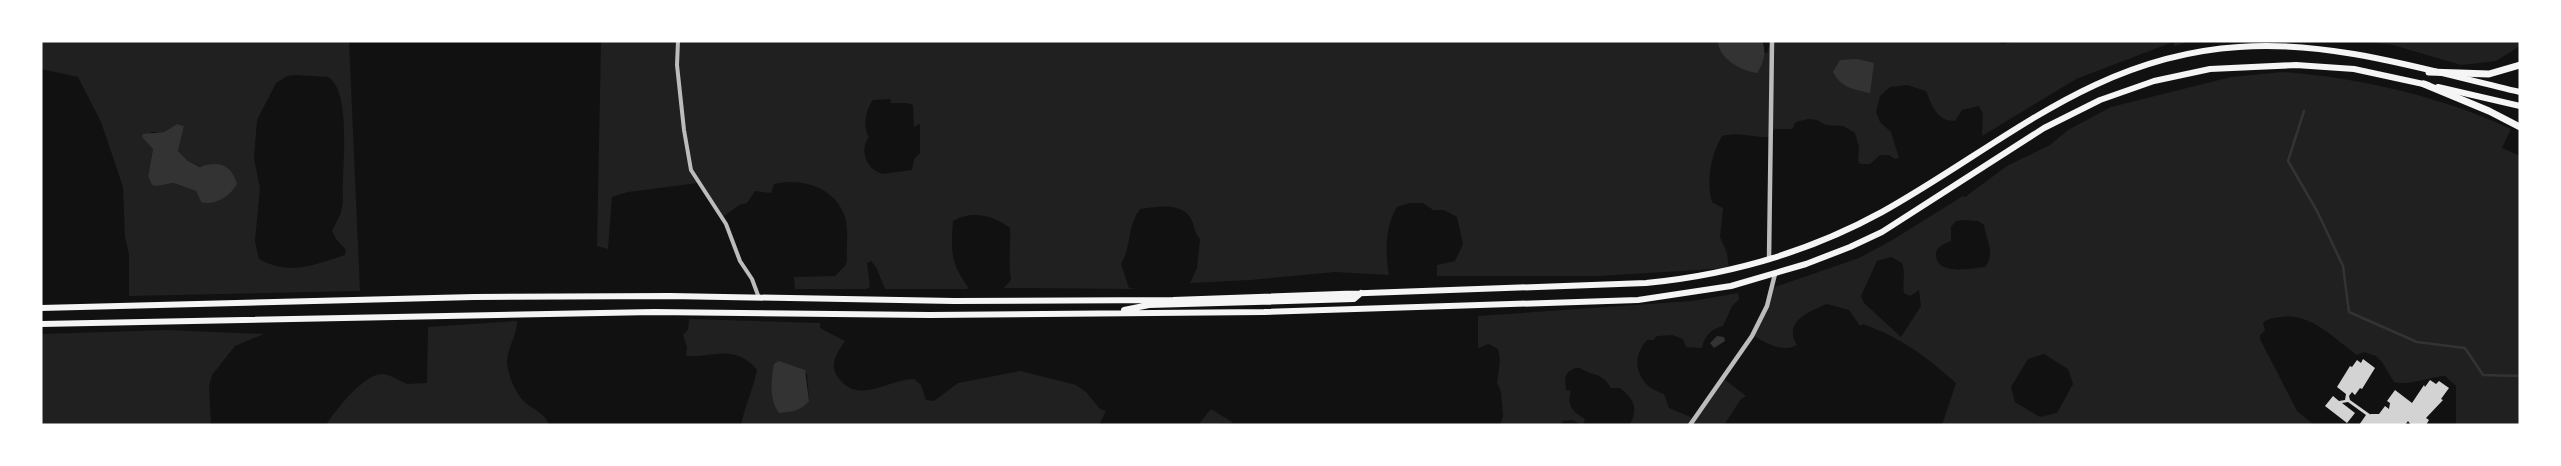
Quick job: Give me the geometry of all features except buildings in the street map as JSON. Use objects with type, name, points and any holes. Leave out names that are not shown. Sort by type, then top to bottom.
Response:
[{"type":"highway","points":[[41,308],[474,297],[954,301],[1173,300],[1646,283],[1685,279],[1769,260],[1854,226],[1931,183],[2074,93],[2118,74],[2154,62],[2209,50],[2276,46],[2324,50],[2520,92]]},
{"type":"highway","points":[[41,324],[654,312],[930,315],[1264,312],[1638,300],[1731,286],[1815,261],[1882,232],[2044,128],[2100,100],[2154,81],[2210,69],[2296,64],[2354,69],[2520,106]]},
{"type":"highway","points":[[2429,72],[2489,74],[2520,65]]},
{"type":"highway","points":[[2424,84],[2520,126]]},
{"type":"highway","points":[[1105,313],[1149,305],[1354,298],[1362,293]]},
{"type":"street","points":[[678,41],[680,93],[691,170],[726,224],[740,261],[752,279],[758,298]]},
{"type":"street","points":[[1769,260],[1772,41]]},
{"type":"street","points":[[1690,425],[1752,336],[1767,306],[1776,274]]},
{"type":"shaded area","points":[[41,41],[349,41],[360,291],[129,296],[129,255],[125,237],[123,187],[101,122],[78,77],[41,69]],"holes":[[[287,76],[328,77],[336,85],[341,98],[344,134],[343,201],[341,213],[332,231],[336,239],[346,250],[345,255],[334,259],[291,268],[270,264],[259,259],[255,241],[260,188],[254,158],[257,120],[276,83]],[[177,124],[184,126],[178,151],[188,161],[202,167],[201,202],[196,191],[172,183],[157,186],[148,175],[153,149],[149,143],[151,132],[164,132]]]},
{"type":"shaded area","points":[[601,41],[1762,41],[1765,53],[1767,53],[1771,41],[1997,41],[2002,44],[2017,41],[2191,41],[2175,46],[2173,42],[2076,79],[1982,136],[1983,114],[1979,106],[1962,110],[1955,121],[1949,120],[1939,115],[1930,102],[1926,91],[1907,85],[1890,87],[1880,96],[1876,112],[1880,122],[1891,132],[1899,158],[1895,159],[1889,155],[1880,155],[1870,164],[1860,164],[1858,161],[1859,147],[1855,133],[1843,126],[1826,125],[1817,120],[1808,119],[1796,122],[1792,129],[1774,129],[1771,137],[1734,134],[1722,136],[1712,159],[1709,185],[1712,202],[1723,208],[1720,237],[1727,253],[1729,268],[1599,276],[1437,276],[1437,265],[1455,261],[1463,244],[1457,217],[1444,210],[1433,210],[1423,203],[1410,203],[1397,207],[1390,222],[1387,240],[1389,275],[1335,272],[1250,280],[1190,283],[1197,268],[1200,239],[1196,234],[1192,220],[1186,212],[1174,207],[1160,207],[1140,209],[1133,222],[1127,250],[1121,264],[1129,288],[1137,289],[1004,288],[1011,280],[1010,228],[990,217],[975,215],[953,221],[953,256],[958,270],[968,287],[967,289],[885,289],[876,267],[871,261],[867,263],[870,287],[866,289],[795,289],[794,277],[835,276],[845,266],[847,261],[847,228],[841,207],[826,192],[817,187],[796,182],[774,184],[771,193],[755,191],[747,203],[739,205],[723,217],[698,183],[628,192],[612,197],[608,249],[597,246]],"holes":[[[890,99],[891,103],[913,105],[914,127],[920,124],[920,153],[914,159],[912,170],[882,174],[876,172],[868,164],[864,153],[869,137],[866,129],[866,118],[868,108],[873,100]]]},
{"type":"shaded area","points":[[1718,41],[1762,41],[1764,58],[1757,73],[1744,70],[1732,63],[1722,53]]},
{"type":"shaded area","points":[[2363,41],[2520,41],[2520,46],[2496,61],[2461,65],[2393,45]]},
{"type":"shaded area","points":[[1857,59],[1874,63],[1870,93],[1844,85],[1833,72],[1840,60]]},
{"type":"shaded area","points":[[2282,72],[2369,84],[2399,90],[2457,107],[2511,129],[2502,148],[2520,156],[2520,425],[2456,425],[2456,386],[2445,376],[2406,383],[2394,382],[2382,362],[2376,356],[2364,352],[2357,355],[2322,328],[2303,319],[2292,317],[2274,318],[2265,321],[2263,323],[2265,331],[2260,335],[2260,339],[2297,411],[2314,425],[1942,425],[1956,383],[1934,364],[1902,342],[1863,324],[1860,326],[1849,310],[1827,304],[1806,314],[1795,324],[1793,337],[1797,345],[1792,347],[1774,346],[1753,335],[1772,288],[1859,258],[1889,242],[1963,196],[1965,197],[2007,166],[2050,145],[2068,130],[2111,107],[2231,77]],"holes":[[[1956,221],[1978,221],[1984,225],[1990,252],[1990,257],[1985,267],[1949,269],[1938,262],[1937,250],[1940,246],[1951,241],[1951,227]],[[1891,257],[1902,263],[1904,293],[1910,296],[1919,290],[1921,306],[1901,337],[1864,303],[1861,296],[1877,261]],[[2044,354],[2068,369],[2073,384],[2057,413],[2040,417],[2015,402],[2011,387],[2028,359]]]},
{"type":"shaded area","points":[[177,124],[184,126],[178,151],[188,161],[200,167],[212,164],[223,165],[234,177],[237,184],[222,199],[212,203],[201,202],[196,191],[173,183],[152,185],[148,176],[153,149],[142,137],[143,134],[164,132]]},
{"type":"shaded area","points":[[1738,293],[1739,299],[1732,306],[1723,326],[1709,334],[1704,340],[1702,348],[1686,347],[1683,339],[1672,335],[1657,336],[1653,340],[1647,340],[1641,348],[1637,364],[1639,372],[1648,386],[1664,394],[1669,408],[1695,419],[1724,379],[1746,396],[1741,399],[1724,425],[1626,425],[1630,424],[1634,413],[1633,404],[1628,396],[1620,388],[1611,388],[1604,379],[1580,368],[1575,368],[1568,372],[1565,378],[1566,390],[1571,391],[1569,400],[1572,408],[1585,419],[1583,425],[1572,420],[1563,421],[1560,425],[1500,425],[1503,416],[1501,392],[1497,383],[1500,360],[1498,349],[1489,344],[1478,348],[1478,316],[1692,301]]},
{"type":"shaded area","points":[[689,319],[820,323],[820,328],[845,341],[835,358],[834,367],[837,376],[846,385],[855,390],[864,391],[914,379],[921,385],[926,400],[934,401],[958,383],[1020,371],[1076,385],[1086,392],[1100,409],[1106,411],[1099,425],[741,425],[757,370],[748,362],[732,354],[686,356],[687,347],[683,335],[688,330]],"holes":[[[774,364],[807,374],[809,401]]]},
{"type":"shaded area","points":[[517,321],[507,358],[509,374],[523,401],[543,415],[549,425],[326,425],[351,393],[367,379],[376,375],[387,375],[408,384],[427,383],[428,327]]},
{"type":"shaded area","points":[[168,330],[264,334],[235,346],[212,375],[209,386],[211,425],[41,425],[41,334]]},
{"type":"shaded area","points":[[1717,336],[1724,337],[1725,341],[1714,348],[1710,343]]},
{"type":"shaded area","points":[[779,361],[805,370],[809,401],[799,409],[779,413],[772,396],[772,376],[774,364]]},
{"type":"shaded area","points":[[1211,409],[1232,422],[1232,423],[1198,425]]},
{"type":"waterway","points":[[2304,111],[2288,161],[2317,211],[2343,266],[2349,312],[2417,342],[2465,348],[2483,375],[2520,376]]}]
